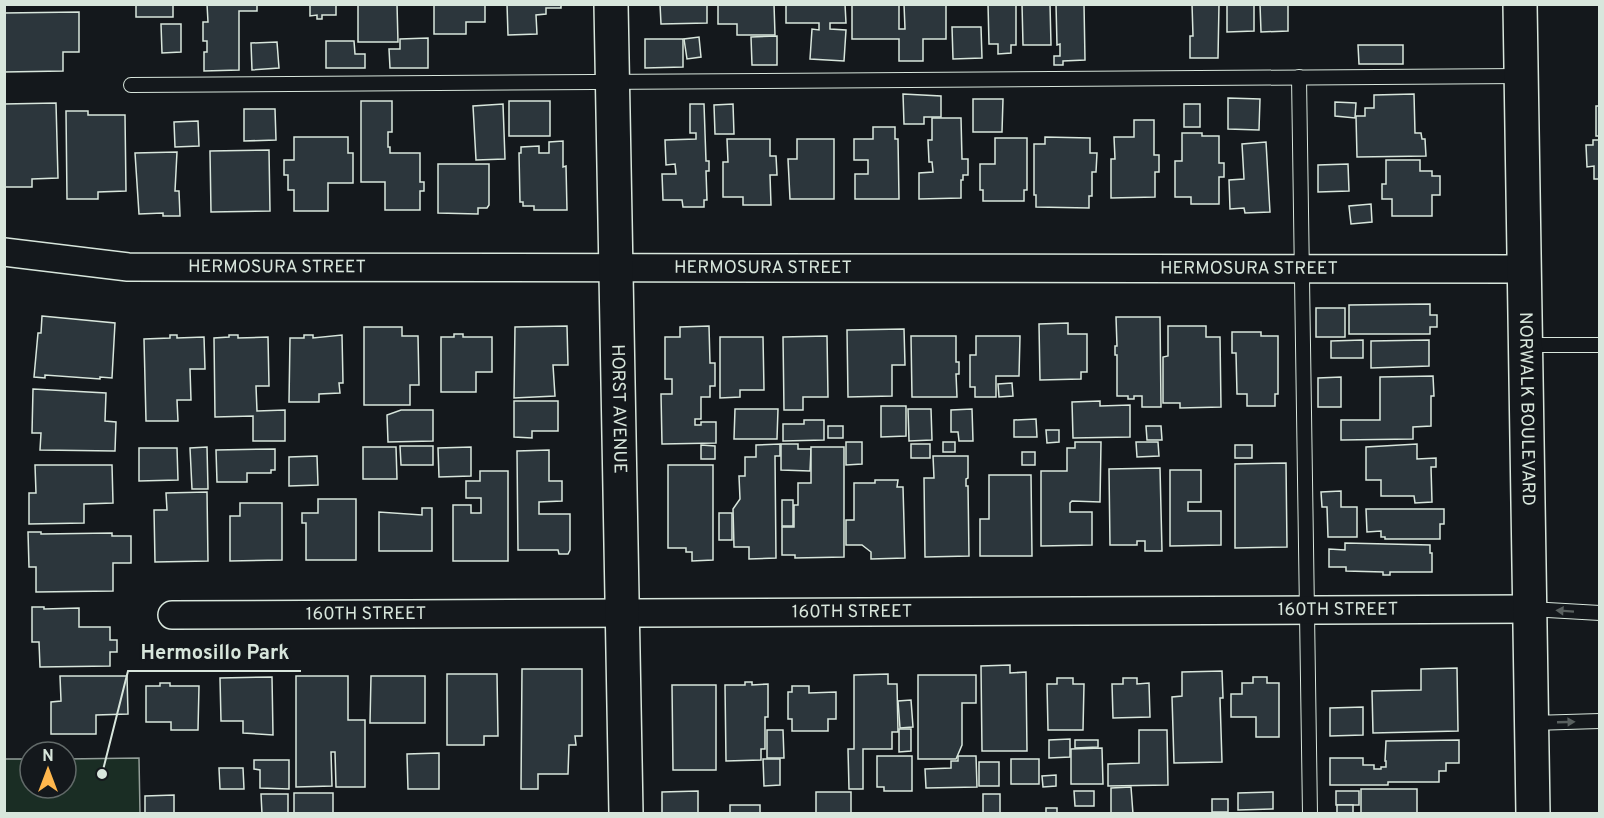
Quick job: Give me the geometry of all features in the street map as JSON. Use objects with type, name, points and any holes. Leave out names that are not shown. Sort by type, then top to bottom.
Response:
[{"type":"street","name":"HORST AVENUE","points":[[611,4],[626,813]]},
{"type":"street","name":"NORWALK BOULEVARD","points":[[1520,4],[1533,813]]},
{"type":"street","name":"HERMOSURA STREET","points":[[4,252],[128,267],[1524,269]]},
{"type":"street","name":"160TH STREET","points":[[172,615],[1530,609]]},
{"type":"lane","points":[[131,85],[1521,76]]},
{"type":"lane","points":[[1299,77],[1310,813]]},
{"type":"lane","points":[[1526,345],[1599,345]]},
{"type":"lane","points":[[1530,609],[1599,614]]},
{"type":"lane","points":[[1532,723],[1599,721]]},
{"type":"green space","points":[[139,758],[140,813],[5,813],[5,759],[18,759],[18,800],[78,800],[78,759]]},
{"type":"building","points":[[136,4],[173,4],[173,17],[136,17]]},
{"type":"building","points":[[207,4],[257,4],[257,11],[239,11],[239,70],[204,71],[204,52],[207,52],[207,41],[203,41],[203,22],[208,22]]},
{"type":"building","points":[[310,4],[336,4],[336,15],[322,15],[322,19],[317,19],[317,15],[310,16]]},
{"type":"building","points":[[358,4],[397,4],[398,42],[358,42]]},
{"type":"building","points":[[434,4],[485,4],[485,22],[466,22],[466,34],[434,34]]},
{"type":"building","points":[[507,4],[561,4],[561,8],[546,8],[546,14],[536,15],[537,34],[508,35]]},
{"type":"building","points":[[660,4],[707,4],[707,23],[661,24]]},
{"type":"building","points":[[718,4],[774,4],[775,35],[737,35],[737,24],[718,24]]},
{"type":"building","points":[[786,4],[845,4],[846,23],[830,23],[830,29],[846,30],[844,61],[810,59],[812,29],[819,30],[819,23],[786,23]]},
{"type":"building","points":[[852,4],[899,4],[899,29],[905,29],[904,4],[946,4],[946,39],[923,39],[923,61],[899,61],[899,39],[852,39]]},
{"type":"building","points":[[988,4],[1016,4],[1016,45],[1011,45],[1011,53],[998,54],[998,44],[989,44]]},
{"type":"building","points":[[1022,4],[1050,4],[1051,45],[1023,45]]},
{"type":"building","points":[[1056,4],[1084,4],[1085,60],[1063,61],[1063,65],[1054,65],[1054,56],[1060,56],[1060,44],[1057,45]]},
{"type":"building","points":[[1192,4],[1219,4],[1218,58],[1190,58],[1190,36],[1193,36]]},
{"type":"building","points":[[1227,4],[1254,4],[1254,31],[1227,32]]},
{"type":"building","points":[[1260,4],[1288,4],[1288,31],[1261,32]]},
{"type":"building","points":[[79,12],[79,52],[63,52],[63,71],[4,72],[4,13]]},
{"type":"building","points":[[161,24],[181,24],[181,52],[162,53]]},
{"type":"building","points":[[952,27],[981,27],[982,58],[953,59]]},
{"type":"building","points":[[777,36],[777,65],[752,65],[751,37]]},
{"type":"building","points":[[699,37],[701,57],[687,59],[684,39]]},
{"type":"building","points":[[428,38],[428,68],[390,68],[389,49],[400,49],[400,39]]},
{"type":"building","points":[[645,39],[683,39],[683,67],[645,68]]},
{"type":"building","points":[[326,41],[354,41],[355,54],[365,54],[365,68],[326,68]]},
{"type":"building","points":[[277,42],[279,68],[252,70],[251,43]]},
{"type":"building","points":[[1358,45],[1403,45],[1403,64],[1359,64]]},
{"type":"building","points":[[903,94],[941,96],[941,117],[924,117],[924,124],[904,124]]},
{"type":"building","points":[[1414,94],[1415,133],[1421,133],[1422,139],[1425,139],[1426,156],[1357,157],[1356,116],[1365,116],[1365,108],[1374,108],[1374,95]]},
{"type":"building","points":[[1228,98],[1260,99],[1259,130],[1228,129]]},
{"type":"building","points":[[973,99],[1003,99],[1002,132],[973,132]]},
{"type":"building","points":[[361,101],[392,101],[392,132],[388,132],[388,147],[390,147],[390,153],[420,153],[420,182],[424,182],[424,191],[420,191],[420,210],[385,210],[385,182],[361,182]]},
{"type":"building","points":[[509,101],[550,101],[550,136],[509,136]]},
{"type":"building","points":[[1335,102],[1356,103],[1355,118],[1335,116]]},
{"type":"building","points":[[56,103],[58,178],[32,179],[32,187],[4,187],[4,104]]},
{"type":"building","points":[[503,104],[505,159],[476,160],[473,106]]},
{"type":"building","points":[[690,104],[704,104],[706,161],[709,161],[709,171],[706,171],[707,200],[704,200],[704,207],[683,207],[682,200],[663,200],[662,174],[676,174],[675,164],[666,165],[665,140],[696,139],[696,133],[690,133]]},
{"type":"building","points":[[733,104],[734,134],[715,134],[714,105]]},
{"type":"building","points":[[1184,104],[1200,104],[1200,127],[1184,127]]},
{"type":"building","points":[[1596,106],[1600,106],[1600,136],[1596,136]]},
{"type":"building","points":[[244,109],[275,109],[276,140],[244,141]]},
{"type":"building","points":[[66,111],[88,111],[88,115],[125,115],[126,191],[98,192],[98,199],[67,199]]},
{"type":"building","points":[[932,118],[961,118],[962,159],[968,159],[968,175],[963,175],[963,180],[961,180],[961,198],[919,199],[919,173],[933,172],[932,162],[929,162],[928,140],[932,140]]},
{"type":"building","points":[[1134,120],[1154,120],[1154,155],[1159,155],[1159,172],[1155,172],[1155,197],[1111,198],[1111,159],[1115,159],[1114,137],[1134,137]]},
{"type":"building","points":[[198,121],[199,146],[175,147],[174,122]]},
{"type":"building","points":[[873,127],[895,127],[895,139],[898,139],[899,199],[855,199],[855,174],[868,174],[868,160],[854,160],[854,139],[873,139]]},
{"type":"building","points":[[1182,133],[1219,136],[1219,163],[1224,163],[1224,177],[1219,177],[1219,204],[1191,204],[1191,197],[1175,197],[1175,161],[1182,161]]},
{"type":"building","points":[[294,137],[348,137],[348,153],[353,153],[353,183],[328,183],[328,211],[294,211],[294,190],[288,190],[288,175],[284,175],[284,160],[294,160]]},
{"type":"building","points":[[1045,137],[1090,138],[1090,153],[1097,153],[1096,172],[1092,172],[1092,196],[1089,196],[1089,208],[1036,207],[1034,144],[1045,144]]},
{"type":"building","points":[[995,138],[1027,138],[1027,190],[1024,190],[1024,201],[983,201],[983,190],[980,190],[980,164],[995,164]]},
{"type":"building","points":[[727,139],[770,139],[770,156],[776,156],[777,175],[770,175],[771,205],[743,205],[743,197],[723,197],[723,162],[728,162]]},
{"type":"building","points":[[797,139],[834,139],[834,199],[790,199],[788,159],[797,159]]},
{"type":"building","points":[[1593,140],[1600,140],[1600,179],[1594,179],[1594,166],[1587,167],[1586,145],[1593,145]]},
{"type":"building","points":[[563,141],[567,210],[534,210],[534,206],[523,206],[523,202],[520,202],[519,153],[521,153],[521,147],[539,146],[539,153],[549,153],[549,142]]},
{"type":"building","points":[[1266,142],[1270,212],[1245,213],[1244,208],[1230,209],[1229,180],[1244,179],[1242,144]]},
{"type":"building","points":[[269,150],[270,211],[211,212],[210,151]]},
{"type":"building","points":[[177,152],[175,191],[179,191],[180,216],[163,216],[163,213],[139,214],[135,153]]},
{"type":"building","points":[[1386,160],[1420,160],[1420,171],[1432,171],[1432,176],[1440,176],[1440,195],[1432,195],[1432,216],[1392,216],[1392,199],[1382,199],[1382,184],[1386,184]]},
{"type":"building","points":[[438,164],[489,164],[489,205],[487,208],[478,208],[478,214],[438,213]]},
{"type":"building","points":[[1348,164],[1349,191],[1318,192],[1318,165]]},
{"type":"building","points":[[1371,204],[1372,222],[1351,224],[1349,206]]},
{"type":"building","points":[[1430,304],[1430,315],[1437,315],[1437,327],[1430,327],[1430,334],[1349,334],[1349,305]]},
{"type":"building","points":[[1316,308],[1345,308],[1345,337],[1316,337]]},
{"type":"building","points":[[42,316],[115,323],[112,378],[45,375],[45,378],[34,377]]},
{"type":"building","points":[[1116,317],[1160,317],[1161,407],[1142,407],[1142,396],[1128,399],[1128,396],[1117,396]]},
{"type":"building","points":[[1068,323],[1068,334],[1087,334],[1087,372],[1081,372],[1081,379],[1040,380],[1039,324]]},
{"type":"building","points":[[567,326],[568,365],[553,365],[555,396],[514,398],[515,327]]},
{"type":"building","points":[[709,326],[710,363],[715,363],[715,386],[710,386],[710,397],[701,397],[701,419],[695,419],[695,425],[701,425],[701,422],[716,422],[716,443],[662,444],[661,394],[672,394],[672,379],[665,379],[665,337],[680,337],[680,327]]},
{"type":"building","points":[[1168,326],[1206,326],[1206,337],[1220,337],[1221,407],[1180,408],[1180,403],[1163,403],[1163,357],[1168,356]]},
{"type":"building","points":[[364,327],[402,327],[402,336],[418,336],[419,385],[410,385],[410,405],[364,405]]},
{"type":"building","points":[[904,329],[905,365],[892,365],[892,396],[848,397],[847,330]]},
{"type":"building","points":[[1232,332],[1261,332],[1261,336],[1278,336],[1278,394],[1275,394],[1275,406],[1247,406],[1247,394],[1237,394],[1236,353],[1232,353]]},
{"type":"building","points":[[454,334],[463,334],[463,337],[492,337],[492,372],[476,372],[476,392],[441,392],[441,337],[454,337]]},
{"type":"building","points":[[170,335],[177,335],[177,338],[204,337],[205,369],[190,369],[191,400],[177,400],[178,421],[146,421],[144,339],[170,338]]},
{"type":"building","points":[[229,335],[238,335],[238,338],[268,337],[269,386],[256,386],[257,411],[285,410],[285,441],[253,441],[253,416],[215,417],[214,338],[229,337]]},
{"type":"building","points":[[304,335],[313,335],[313,338],[342,335],[343,383],[339,383],[340,393],[319,394],[319,402],[289,402],[290,338],[304,338]]},
{"type":"building","points":[[827,336],[828,397],[803,397],[803,410],[784,410],[783,337]]},
{"type":"building","points":[[911,336],[956,336],[956,362],[959,362],[959,374],[956,374],[957,397],[912,397]]},
{"type":"building","points":[[976,336],[1020,336],[1019,376],[996,376],[996,397],[975,397],[975,387],[970,387],[970,355],[976,355]]},
{"type":"building","points":[[720,337],[763,337],[764,390],[740,390],[740,397],[720,398]]},
{"type":"building","points":[[1363,340],[1363,358],[1331,358],[1331,341]]},
{"type":"building","points":[[1429,340],[1429,366],[1371,368],[1371,341]]},
{"type":"building","points":[[1433,376],[1431,426],[1413,427],[1413,439],[1341,440],[1341,420],[1380,420],[1380,377]]},
{"type":"building","points":[[1341,377],[1341,407],[1318,407],[1318,378]]},
{"type":"building","points":[[1012,383],[1013,396],[999,397],[998,384]]},
{"type":"building","points":[[33,389],[106,393],[105,421],[116,422],[115,451],[40,450],[41,433],[32,433]]},
{"type":"building","points":[[514,401],[558,401],[558,431],[532,431],[532,438],[514,437]]},
{"type":"building","points":[[1100,401],[1100,406],[1130,405],[1130,437],[1073,438],[1072,402]]},
{"type":"building","points":[[881,406],[906,406],[906,436],[881,437]]},
{"type":"building","points":[[735,409],[778,409],[777,439],[734,439]]},
{"type":"building","points":[[908,409],[931,409],[932,440],[909,441]]},
{"type":"building","points":[[972,409],[973,441],[959,441],[958,432],[951,432],[951,410]]},
{"type":"building","points":[[401,410],[433,410],[433,441],[388,442],[387,415]]},
{"type":"building","points":[[1036,419],[1037,437],[1014,437],[1014,420]]},
{"type":"building","points":[[804,420],[824,420],[824,440],[783,441],[783,424],[804,424]]},
{"type":"building","points":[[828,426],[843,426],[843,438],[828,438]]},
{"type":"building","points":[[1146,426],[1161,426],[1162,440],[1147,440]]},
{"type":"building","points":[[1046,430],[1059,430],[1059,442],[1047,443]]},
{"type":"building","points":[[846,442],[862,442],[862,464],[846,465]]},
{"type":"building","points":[[943,442],[955,442],[955,452],[943,452]]},
{"type":"building","points":[[1075,442],[1101,442],[1100,502],[1072,501],[1070,503],[1070,512],[1092,512],[1092,545],[1041,546],[1041,471],[1067,471],[1067,448],[1075,448]]},
{"type":"building","points":[[1136,442],[1158,442],[1159,456],[1137,457]]},
{"type":"building","points":[[780,444],[780,456],[775,456],[776,558],[749,559],[749,547],[734,547],[733,509],[740,499],[739,476],[745,476],[745,457],[756,457],[756,445]]},
{"type":"building","points":[[781,444],[798,444],[798,449],[811,449],[810,471],[781,470]]},
{"type":"building","points":[[911,444],[930,444],[930,458],[911,458]]},
{"type":"building","points":[[1417,444],[1417,459],[1436,458],[1436,467],[1431,467],[1432,502],[1415,503],[1414,496],[1381,496],[1381,480],[1366,480],[1366,447]]},
{"type":"building","points":[[701,445],[715,446],[715,459],[701,459]]},
{"type":"building","points":[[1235,445],[1252,445],[1252,458],[1235,458]]},
{"type":"building","points":[[400,446],[433,446],[433,465],[401,465]]},
{"type":"building","points":[[207,447],[208,489],[192,489],[190,448]]},
{"type":"building","points":[[363,447],[396,447],[397,479],[363,479]]},
{"type":"building","points":[[471,447],[471,476],[439,477],[438,448]]},
{"type":"building","points":[[811,447],[844,447],[844,557],[795,558],[795,555],[782,555],[782,527],[794,527],[794,505],[798,505],[798,483],[811,483]]},
{"type":"building","points":[[139,448],[177,448],[178,480],[139,481]]},
{"type":"building","points":[[275,449],[275,470],[271,470],[271,473],[247,473],[247,482],[217,482],[216,450]]},
{"type":"building","points":[[549,450],[549,481],[562,481],[562,501],[539,502],[539,514],[570,514],[568,554],[559,554],[558,550],[518,550],[517,451]]},
{"type":"building","points":[[1022,452],[1035,452],[1035,465],[1022,465]]},
{"type":"building","points":[[317,456],[318,485],[289,486],[289,457]]},
{"type":"building","points":[[933,456],[968,456],[966,486],[968,486],[969,556],[925,557],[924,478],[934,478]]},
{"type":"building","points":[[1286,463],[1287,547],[1235,548],[1235,464]]},
{"type":"building","points":[[35,465],[112,465],[113,503],[84,504],[84,523],[29,524],[29,493],[36,493]]},
{"type":"building","points":[[668,465],[713,465],[713,560],[692,561],[692,552],[686,552],[686,548],[668,548]]},
{"type":"building","points":[[1160,468],[1162,551],[1145,551],[1145,541],[1137,541],[1137,545],[1110,545],[1109,469]]},
{"type":"building","points":[[1170,470],[1201,470],[1201,502],[1188,502],[1188,511],[1221,511],[1221,545],[1170,546]]},
{"type":"building","points":[[480,471],[508,471],[508,561],[453,561],[453,505],[471,505],[471,513],[481,513],[481,498],[466,498],[466,481],[480,481]]},
{"type":"building","points":[[989,475],[1031,475],[1032,556],[980,556],[980,519],[989,519]]},
{"type":"building","points":[[875,480],[898,480],[897,487],[903,487],[905,558],[871,559],[871,552],[862,545],[846,545],[846,520],[854,520],[854,483],[875,483]]},
{"type":"building","points":[[1341,491],[1341,507],[1357,507],[1357,537],[1328,537],[1327,507],[1322,507],[1321,492]]},
{"type":"building","points":[[207,492],[208,561],[155,562],[154,510],[167,510],[166,493]]},
{"type":"building","points":[[318,499],[356,499],[356,560],[306,560],[306,523],[302,523],[302,513],[318,513]]},
{"type":"building","points":[[782,500],[793,500],[793,526],[782,526]]},
{"type":"building","points":[[240,503],[282,503],[282,560],[230,561],[230,516],[240,516]]},
{"type":"building","points":[[422,508],[432,508],[432,551],[379,551],[379,512],[422,515]]},
{"type":"building","points":[[1366,509],[1444,509],[1444,524],[1440,524],[1440,539],[1385,539],[1381,537],[1381,531],[1367,532]]},
{"type":"building","points":[[719,513],[732,513],[732,540],[719,540]]},
{"type":"building","points":[[28,532],[41,532],[41,534],[112,533],[112,536],[131,536],[131,563],[113,563],[113,591],[36,592],[36,567],[29,567]]},
{"type":"building","points":[[1345,543],[1430,545],[1432,572],[1390,572],[1390,575],[1383,575],[1383,572],[1346,571],[1346,567],[1329,567],[1329,549],[1345,550]]},
{"type":"building","points":[[32,607],[79,608],[79,627],[110,627],[110,640],[117,640],[117,652],[110,652],[110,666],[40,667],[39,642],[32,642]]},
{"type":"building","points":[[1010,665],[1010,673],[1026,672],[1027,751],[982,751],[981,666]]},
{"type":"building","points":[[1457,668],[1458,731],[1373,733],[1372,691],[1421,690],[1421,669]]},
{"type":"building","points":[[522,669],[582,669],[582,736],[575,736],[576,745],[569,745],[568,774],[538,774],[538,789],[521,789]]},
{"type":"building","points":[[1222,671],[1223,698],[1220,698],[1222,762],[1174,763],[1172,697],[1182,696],[1182,672]]},
{"type":"building","points":[[447,674],[497,674],[498,736],[484,736],[484,745],[447,745]]},
{"type":"building","points":[[888,674],[888,684],[897,684],[898,732],[892,732],[892,749],[863,749],[863,789],[849,789],[848,749],[854,749],[854,675]]},
{"type":"building","points":[[918,675],[976,675],[976,703],[962,703],[962,745],[956,759],[918,759]]},
{"type":"building","points":[[60,676],[127,676],[128,714],[96,715],[96,734],[51,734],[51,702],[61,701]]},
{"type":"building","points":[[296,676],[348,676],[348,720],[365,720],[365,787],[336,787],[335,752],[331,752],[332,786],[296,787]]},
{"type":"building","points":[[371,676],[425,676],[425,723],[370,723]]},
{"type":"building","points":[[272,677],[273,735],[243,733],[243,721],[221,721],[220,678]]},
{"type":"building","points":[[1253,677],[1267,677],[1267,683],[1279,683],[1279,737],[1256,737],[1256,717],[1231,717],[1231,694],[1242,694],[1242,683],[1253,683]]},
{"type":"building","points":[[1057,678],[1073,678],[1073,684],[1084,684],[1083,730],[1048,730],[1047,684],[1057,684]]},
{"type":"building","points":[[1123,678],[1137,678],[1137,684],[1149,683],[1150,717],[1113,718],[1112,684],[1123,684]]},
{"type":"building","points":[[745,682],[752,682],[752,685],[768,684],[765,749],[761,749],[761,760],[726,761],[725,685],[745,685]]},
{"type":"building","points":[[160,683],[170,683],[170,686],[199,686],[198,730],[171,730],[171,722],[146,722],[146,686],[160,686]]},
{"type":"building","points":[[672,685],[716,685],[716,770],[673,770]]},
{"type":"building","points":[[792,686],[809,686],[809,693],[836,692],[836,719],[828,719],[828,731],[792,731],[792,719],[788,719],[788,692],[792,692]]},
{"type":"building","points":[[911,700],[913,727],[900,728],[898,701]]},
{"type":"building","points":[[1363,707],[1363,735],[1330,736],[1330,708]]},
{"type":"building","points":[[899,729],[911,729],[911,751],[899,752]]},
{"type":"building","points":[[767,730],[783,730],[784,758],[767,758]]},
{"type":"building","points":[[1139,730],[1167,730],[1168,785],[1108,786],[1108,764],[1139,763]]},
{"type":"building","points":[[1070,739],[1070,757],[1049,758],[1049,740]]},
{"type":"building","points":[[1075,740],[1098,740],[1098,747],[1075,748]]},
{"type":"building","points":[[1459,740],[1459,763],[1446,763],[1446,771],[1439,771],[1439,782],[1330,785],[1330,758],[1363,758],[1363,765],[1374,765],[1374,769],[1381,769],[1381,767],[1386,767],[1386,741]]},
{"type":"building","points":[[1102,748],[1103,784],[1071,784],[1071,749]]},
{"type":"building","points":[[439,753],[439,789],[408,789],[407,754]]},
{"type":"building","points":[[877,756],[912,756],[912,791],[884,791],[884,787],[877,787]]},
{"type":"building","points":[[958,756],[976,756],[977,787],[926,788],[925,769],[951,768],[951,761],[958,761]]},
{"type":"building","points":[[763,759],[780,759],[780,785],[764,786]]},
{"type":"building","points":[[1011,759],[1039,759],[1039,784],[1011,784]]},
{"type":"building","points":[[254,760],[289,760],[289,789],[260,788],[260,770],[254,769]]},
{"type":"building","points":[[979,762],[999,762],[999,786],[979,786]]},
{"type":"building","points":[[219,768],[243,768],[244,789],[220,789]]},
{"type":"building","points":[[1056,775],[1056,786],[1043,787],[1042,776]]},
{"type":"building","points":[[1131,787],[1133,814],[1111,814],[1111,788]]},
{"type":"building","points":[[1361,789],[1417,789],[1417,814],[1361,814]]},
{"type":"building","points":[[698,791],[698,814],[662,814],[662,792]]},
{"type":"building","points":[[1074,791],[1094,791],[1094,806],[1075,806]]},
{"type":"building","points":[[1336,791],[1359,791],[1359,805],[1336,805]]},
{"type":"building","points":[[816,792],[851,792],[851,814],[816,814]]},
{"type":"building","points":[[1273,792],[1273,809],[1238,810],[1238,793]]},
{"type":"building","points":[[294,793],[333,793],[333,814],[294,814]]},
{"type":"building","points":[[261,794],[288,794],[288,814],[262,814]]},
{"type":"building","points":[[983,794],[1000,794],[1000,814],[983,814]]},
{"type":"building","points":[[174,795],[174,814],[145,814],[145,796]]},
{"type":"building","points":[[1212,799],[1228,799],[1228,812],[1212,812]]},
{"type":"building","points":[[730,805],[760,805],[760,814],[730,814]]},
{"type":"building","points":[[1337,805],[1353,805],[1353,814],[1337,814]]},
{"type":"building","points":[[1046,808],[1057,808],[1057,814],[1046,814]]},
{"type":"place","name":"Hermosillo Park","points":[[102,774]]}]
